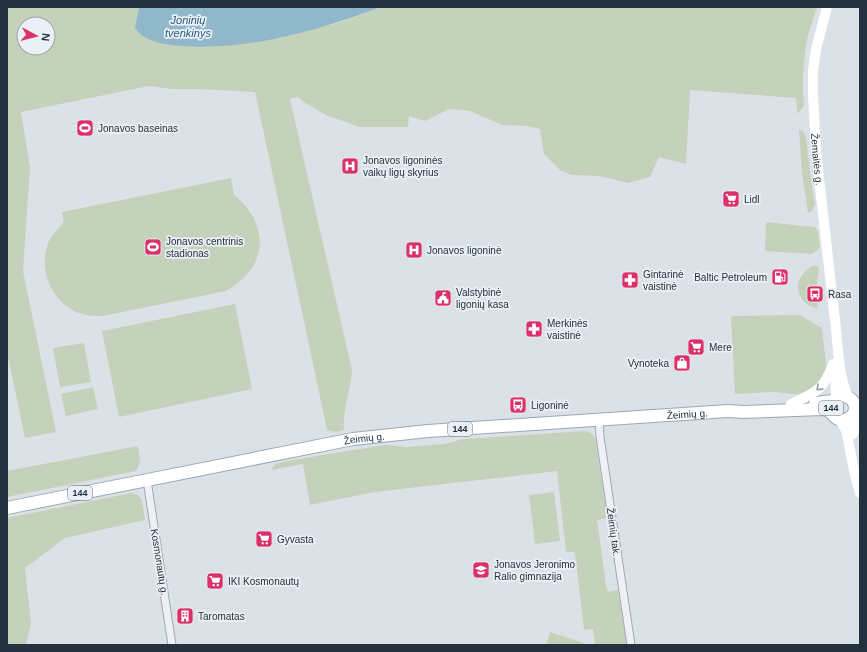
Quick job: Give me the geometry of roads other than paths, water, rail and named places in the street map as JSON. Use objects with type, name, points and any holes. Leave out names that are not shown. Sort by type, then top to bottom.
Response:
[{"type":"main road","name":"Žemaitės g.","points":[[827,7],[816,49],[813,71],[816,151],[840,367],[844,388],[853,399]]},
{"type":"main road","name":"Žemaitės g.","points":[[834,312],[832,329],[836,390],[834,400]]},
{"type":"main road","points":[[791,404],[810,396],[820,389],[826,381],[834,360]]},
{"type":"main road","name":"Žeimių g.","points":[[728,411],[743,407],[825,403],[842,395],[853,399]]},
{"type":"main road","name":"144","points":[[853,399],[856,415]]},
{"type":"main road","name":"144","points":[[834,400],[831,406],[836,416]]},
{"type":"main road","points":[[813,409],[832,420],[850,439]]},
{"type":"main road","name":"Žeimių g.","points":[[7,508],[353,438],[428,431],[728,411],[827,410],[844,420],[856,415]]},
{"type":"main road","points":[[856,415],[850,425],[850,439],[855,475],[860,492]]},
{"type":"main road","points":[[836,416],[846,430],[850,439]]},
{"type":"street","name":"Žeimių tak.","points":[[599,420],[600,436],[631,645]]},
{"type":"street","name":"Kosmonautų g.","points":[[147,480],[172,645]]},
{"type":"water","name":"Joninių tvenkinys","points":[[139,7],[381,7],[333,24],[284,37],[258,42],[208,47],[167,44],[153,41],[144,37],[135,28]]},
{"type":"place","name":"Jonavos baseinas","points":[[85,128]]},
{"type":"place","name":"Jonavos ligoninės vaikų ligų skyrius","points":[[350,166]]},
{"type":"place","name":"Lidl","points":[[731,199]]},
{"type":"place","name":"Jonavos centrinis stadionas","points":[[153,247]]},
{"type":"place","name":"Jonavos ligoninė","points":[[414,250]]},
{"type":"place","name":"Baltic Petroleum","points":[[780,277]]},
{"type":"place","name":"Gintarinė vaistinė","points":[[630,280]]},
{"type":"place","name":"Rasa","points":[[815,294]]},
{"type":"place","name":"Valstybinė ligonių kasa","points":[[443,298]]},
{"type":"place","name":"Merkinės vaistinė","points":[[534,329]]},
{"type":"place","name":"Mere","points":[[696,347]]},
{"type":"place","name":"Vynoteka","points":[[682,363]]},
{"type":"place","name":"Ligoninė","points":[[518,405]]},
{"type":"place","name":"Gyvasta","points":[[264,539]]},
{"type":"place","name":"Jonavos Jeronimo Ralio gimnazija","points":[[481,570]]},
{"type":"place","name":"IKI Kosmonautų","points":[[215,581]]},
{"type":"place","name":"Taromatas","points":[[185,616]]}]
